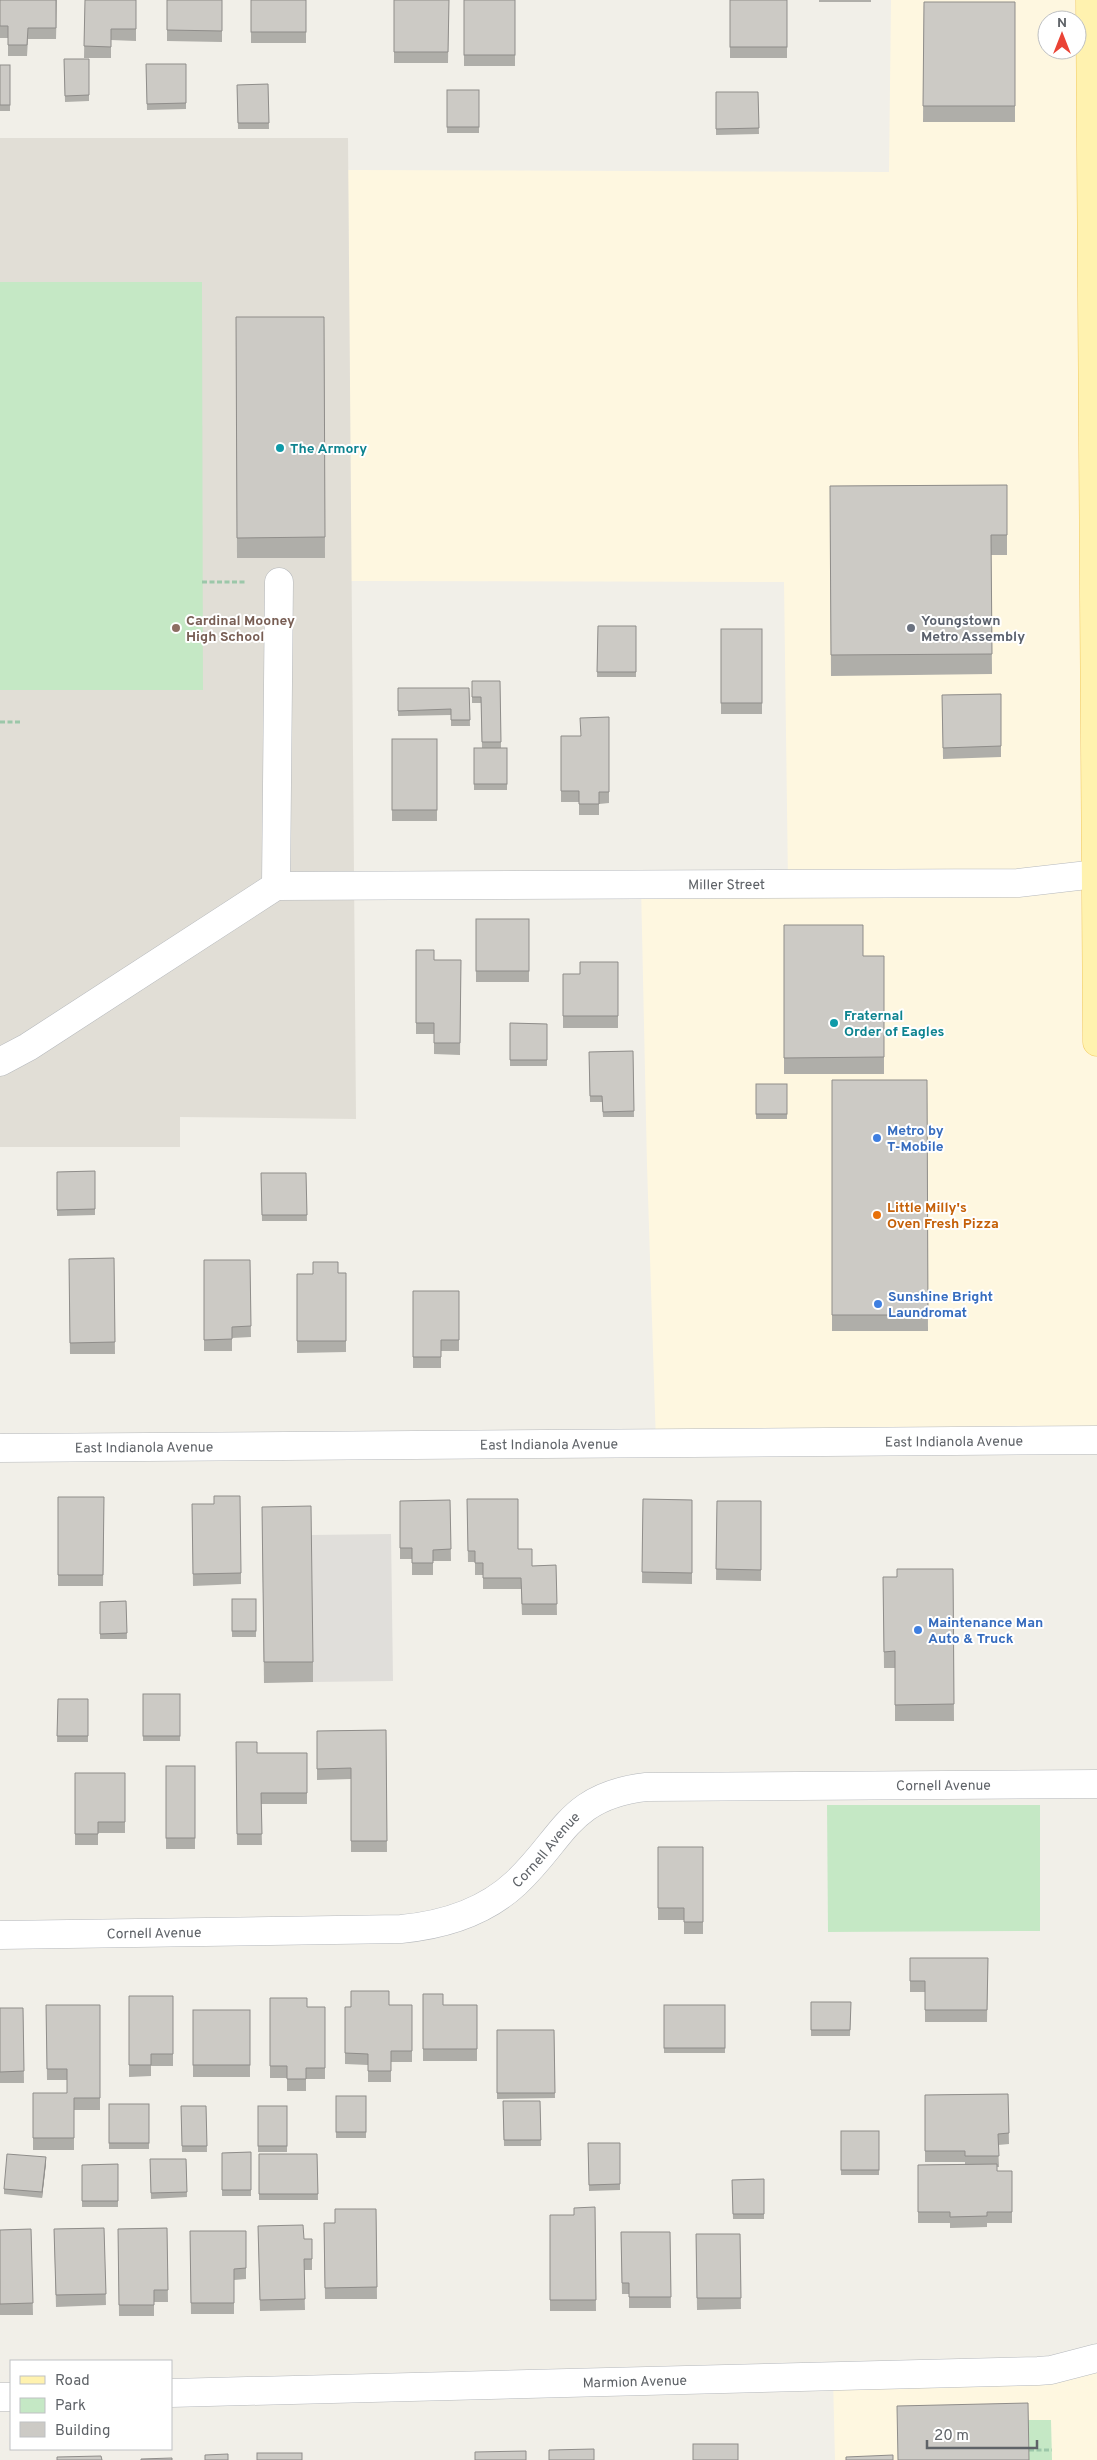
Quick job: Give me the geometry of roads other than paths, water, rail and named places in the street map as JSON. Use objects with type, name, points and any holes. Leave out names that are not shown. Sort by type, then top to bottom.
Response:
[{"type":"main road","points":[[1090,0],[1095,378],[1097,1042]]},
{"type":"street","points":[[0,1062],[36,1041],[276,886],[279,582]]},
{"type":"street","name":"Miller Street","points":[[276,886],[1018,883],[1096,874]]},
{"type":"street","name":"East Indianola Avenue","points":[[0,1448],[1097,1440]]},
{"type":"street","name":"Cornell Avenue","points":[[0,1935],[401,1929],[433,1926],[479,1909],[515,1884],[576,1813],[599,1798],[625,1790],[646,1787],[1097,1784]]},
{"type":"street","name":"Marmion Avenue","points":[[172,2393],[1028,2371],[1051,2370],[1097,2358]]},
{"type":"place","name":"The Armory","points":[[280,448]]},
{"type":"place","name":"Cardinal Mooney High School","points":[[176,628]]},
{"type":"place","name":"Youngstown Metro Assembly","points":[[911,628]]},
{"type":"place","name":"Fraternal Order of Eagles","points":[[834,1023]]},
{"type":"place","name":"Metro by T-Mobile","points":[[877,1138]]},
{"type":"place","name":"Little Milly's Oven Fresh Pizza","points":[[877,1215]]},
{"type":"place","name":"Sunshine Bright Laundromat","points":[[878,1304]]},
{"type":"place","name":"Maintenance Man Auto & Truck","points":[[918,1630]]}]
